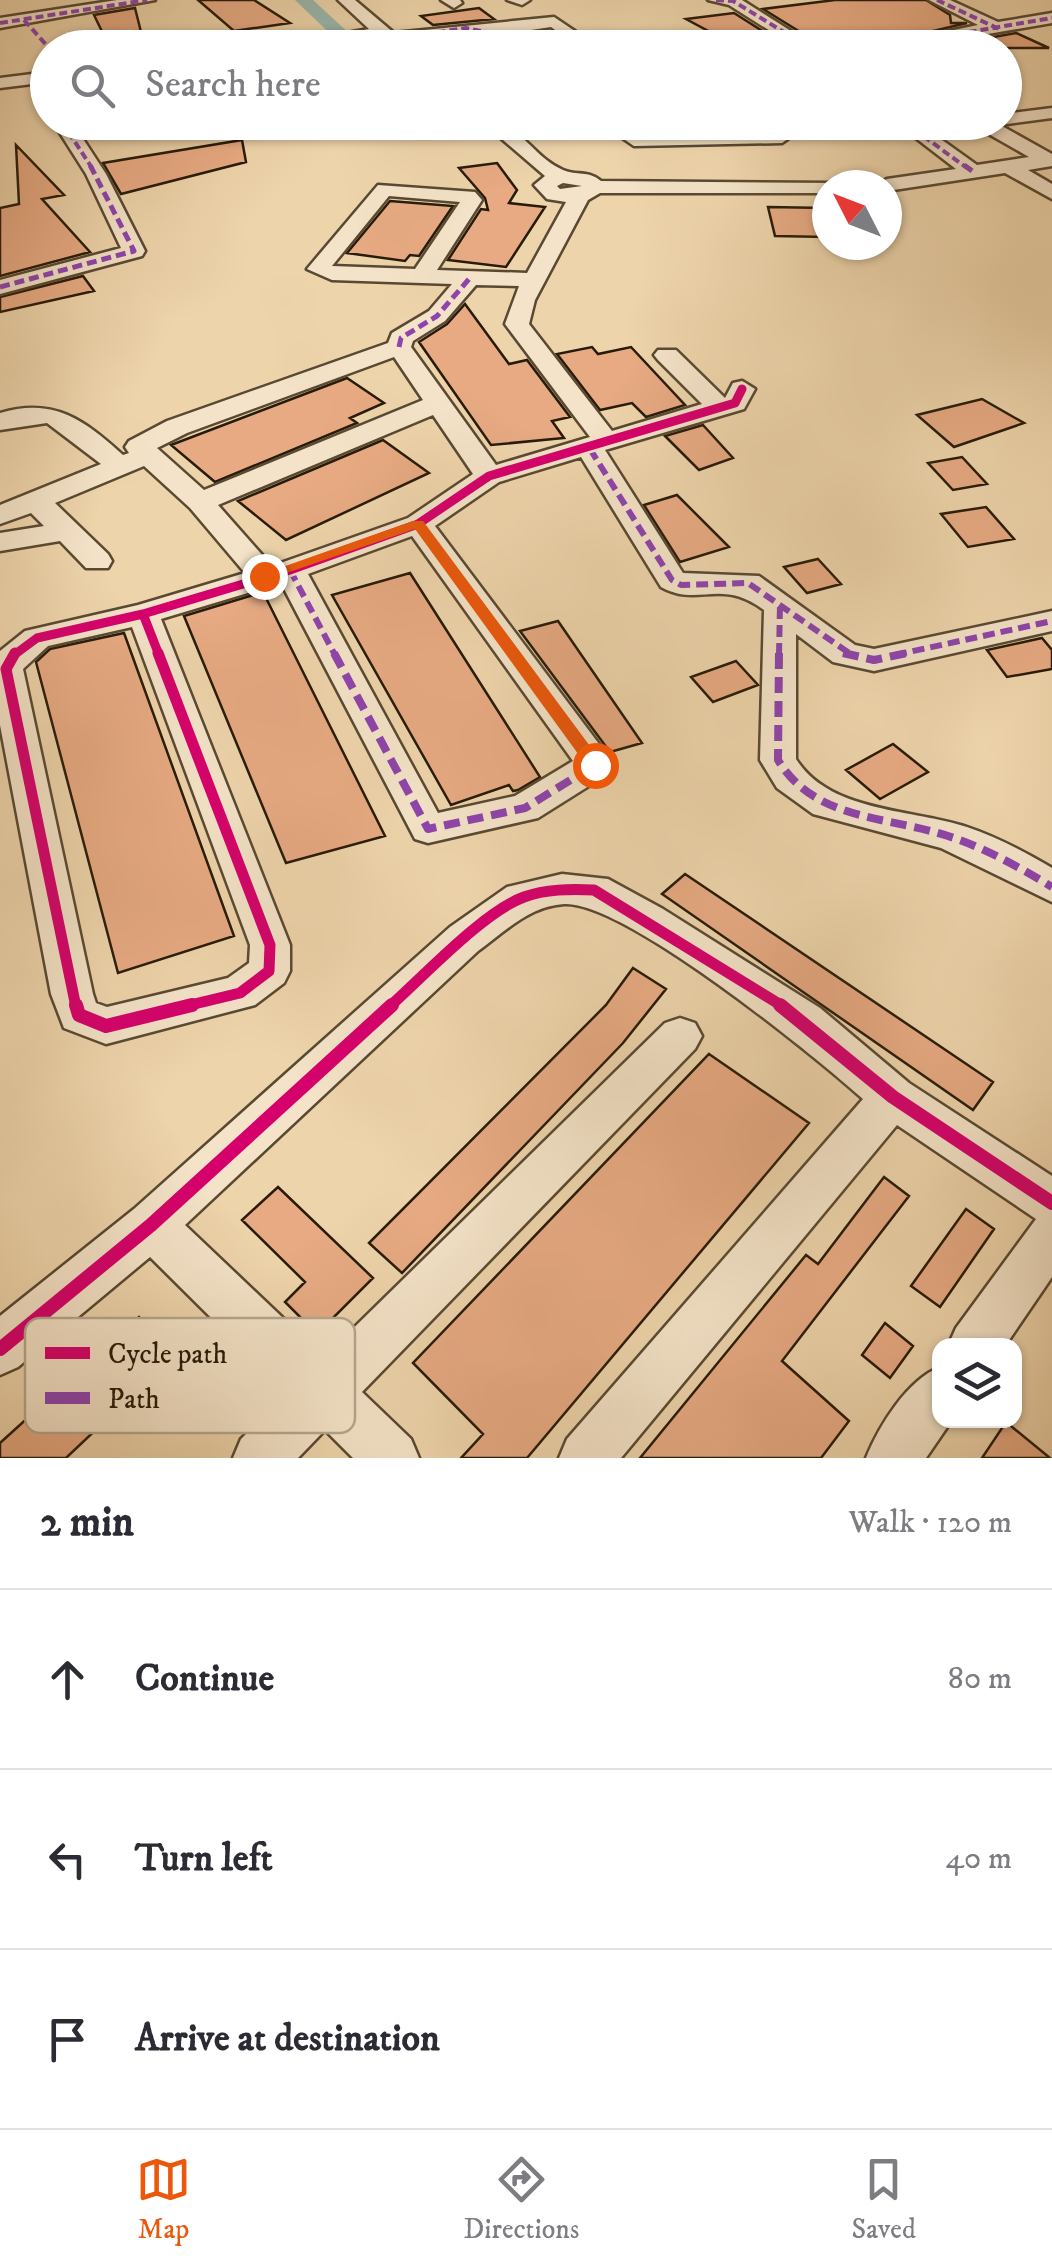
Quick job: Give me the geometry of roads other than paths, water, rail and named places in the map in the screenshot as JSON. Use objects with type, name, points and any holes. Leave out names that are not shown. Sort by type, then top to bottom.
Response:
[{"type":"street","points":[[0,24],[71,7],[146,0]]},
{"type":"street","points":[[346,0],[380,30]]},
{"type":"street","points":[[716,0],[734,0],[782,30]]},
{"type":"street","points":[[937,0],[999,29]]},
{"type":"street","points":[[992,30],[1052,18]]},
{"type":"street","points":[[24,20],[33,30]]},
{"type":"street","points":[[502,30],[558,23],[568,30]]},
{"type":"street","points":[[0,83],[30,79]]},
{"type":"street","points":[[1022,117],[1049,113]]},
{"type":"street","points":[[0,286],[134,251],[96,174],[74,140]]},
{"type":"street","points":[[513,140],[559,177],[584,178],[588,192],[516,315],[522,336],[598,446],[672,580],[681,586],[748,583],[845,654],[874,660],[1052,621]]},
{"type":"street","points":[[929,140],[975,173]]},
{"type":"street","points":[[1014,140],[1051,161]]},
{"type":"street","points":[[902,184],[1051,161]]},
{"type":"street","points":[[1010,167],[1052,194]]},
{"type":"street","points":[[588,192],[812,186]]},
{"type":"street","points":[[422,275],[472,200],[468,196],[385,190],[318,266],[326,272],[536,280]]},
{"type":"street","points":[[468,279],[437,316],[400,338],[399,347],[489,476]]},
{"type":"street","points":[[0,514],[132,461],[140,447],[177,428],[399,347]]},
{"type":"street","points":[[0,642],[38,638],[143,614],[277,573],[418,524],[489,476],[598,446],[731,398],[668,356]]},
{"type":"street","points":[[200,502],[436,404]]},
{"type":"street","points":[[0,422],[32,412],[59,414],[200,502],[277,573],[428,829],[525,808],[595,765],[418,524]]},
{"type":"street","points":[[35,500],[96,561]]},
{"type":"street","points":[[0,542],[66,531]]},
{"type":"street","points":[[780,604],[778,760],[786,781],[812,799],[944,834],[1052,887]]},
{"type":"street","points":[[38,638],[14,652],[6,669],[72,994],[79,1014],[106,1026],[240,993],[262,978],[272,962],[270,945],[143,614]]},
{"type":"street","points":[[38,1318],[152,1225],[464,939],[521,898],[562,888],[594,890],[649,920],[804,1020],[893,1097],[1052,1204]]},
{"type":"street","points":[[355,1364],[680,1036]]},
{"type":"street","points":[[586,1458],[893,1097]]},
{"type":"street","points":[[152,1225],[251,1318]]},
{"type":"street","points":[[980,1338],[1052,1236]]},
{"type":"street","points":[[0,1349],[25,1329]]},
{"type":"street","points":[[893,1458],[932,1405]]},
{"type":"street","points":[[355,1419],[392,1458]]},
{"type":"street","points":[[260,1458],[285,1433]]},
{"type":"waterway","points":[[303,0],[336,30]]}]
